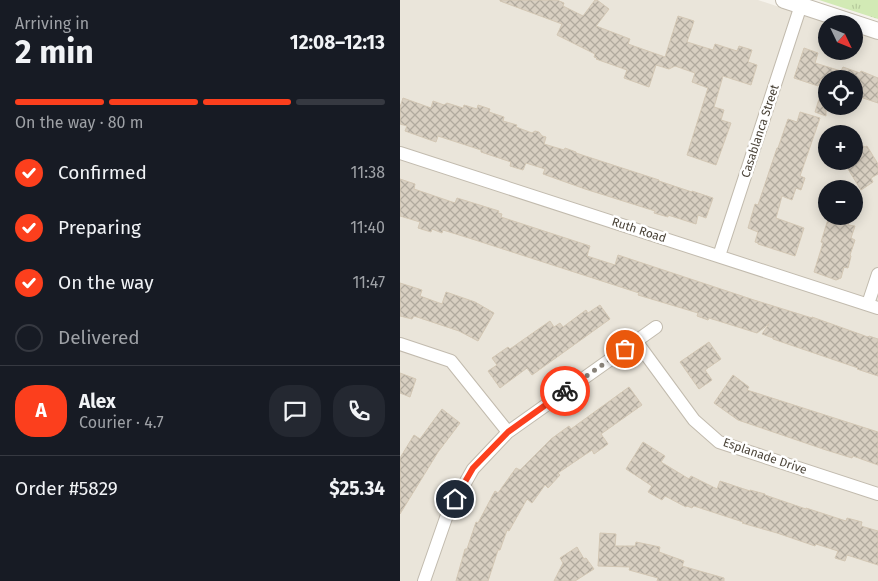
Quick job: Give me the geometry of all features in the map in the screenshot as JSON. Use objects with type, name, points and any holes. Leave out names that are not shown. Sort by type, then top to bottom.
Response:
[{"type":"street","points":[[784,0],[878,31]]},
{"type":"street","name":"Casablanca Street","points":[[719,256],[801,5]]},
{"type":"street","name":"Ruth Road","points":[[400,152],[873,306]]},
{"type":"street","points":[[873,306],[878,274]]},
{"type":"street","points":[[424,581],[447,514],[473,468],[508,432],[656,327]]},
{"type":"street","name":"Esplanade Drive","points":[[636,341],[694,420],[720,442],[878,494]]},
{"type":"street","points":[[400,344],[451,361],[508,432]]},
{"type":"shaded area","points":[[400,0],[758,0],[818,20],[818,60],[863,60],[863,34],[878,39],[878,581],[400,581]]},
{"type":"green space","points":[[819,0],[878,0],[878,19]]},
{"type":"building","points":[[500,0],[557,0],[564,3],[563,6],[583,16],[595,0],[597,0],[609,9],[596,26],[630,39],[628,44],[665,57],[678,16],[694,21],[687,42],[713,50],[715,44],[737,51],[739,46],[752,50],[748,62],[757,65],[751,85],[723,76],[714,107],[724,110],[721,120],[731,123],[716,165],[687,155],[708,88],[692,82],[695,73],[675,66],[669,69],[656,65],[649,87],[624,78],[627,70],[596,59],[594,57],[595,54],[557,35],[562,24]]},
{"type":"building","points":[[804,48],[818,53],[815,63],[838,70],[818,70],[818,86],[794,78]]},
{"type":"building","points":[[863,72],[878,78],[878,103],[863,98]]},
{"type":"building","points":[[403,98],[431,108],[433,101],[463,108],[464,105],[477,109],[478,105],[490,109],[489,112],[504,117],[503,121],[517,125],[516,127],[532,133],[535,131],[539,132],[542,136],[546,137],[544,144],[564,150],[565,148],[713,198],[706,218],[698,215],[696,224],[668,215],[668,217],[654,213],[655,211],[543,174],[545,169],[526,163],[523,170],[510,166],[511,162],[481,152],[481,150],[438,136],[436,142],[405,131],[407,126],[400,124],[400,107]]},
{"type":"building","points":[[818,102],[818,113],[815,112]]},
{"type":"building","points":[[800,112],[820,118],[800,176],[805,178],[801,190],[796,188],[792,200],[782,196],[776,218],[804,228],[795,256],[758,244],[755,242],[758,232],[748,228],[755,204],[758,205],[788,119],[797,122]]},
{"type":"building","points":[[863,146],[867,146],[878,164],[878,174],[871,178],[873,182],[863,189],[863,180],[855,180],[849,170],[863,170]]},
{"type":"building","points":[[400,179],[415,184],[414,189],[455,203],[457,198],[499,211],[498,213],[502,214],[501,217],[590,246],[587,256],[615,265],[618,255],[878,339],[878,376],[762,334],[769,324],[757,333],[709,318],[708,320],[697,316],[698,313],[638,295],[639,293],[472,239],[443,230],[442,233],[432,229],[431,232],[418,228],[420,222],[400,216]]},
{"type":"building","points":[[826,225],[855,226],[851,238],[855,240],[848,268],[844,267],[841,278],[836,280],[814,272],[823,243],[821,242]]},
{"type":"building","points":[[400,283],[422,290],[420,296],[442,304],[446,292],[475,302],[494,313],[478,341],[459,331],[414,316],[412,319],[400,316]]},
{"type":"building","points":[[600,305],[610,319],[532,375],[527,368],[500,388],[488,371],[497,365],[492,358],[508,347],[510,349],[550,321],[554,327],[560,323],[563,327],[586,310],[588,313]]},
{"type":"building","points":[[709,342],[721,359],[705,370],[712,380],[699,389],[680,362]]},
{"type":"building","points":[[400,373],[416,379],[410,397],[400,393]]},
{"type":"building","points":[[733,375],[749,387],[747,390],[878,432],[878,465],[853,456],[852,458],[826,450],[738,420],[714,403]]},
{"type":"building","points":[[629,387],[642,405],[601,434],[608,444],[594,454],[592,450],[558,473],[560,475],[548,488],[545,485],[532,503],[527,499],[509,531],[507,530],[488,581],[456,581],[465,549],[467,549],[476,522],[478,523],[495,491],[498,493],[516,468],[520,470],[551,439],[569,426],[571,429]]},
{"type":"building","points":[[442,409],[460,423],[438,452],[400,514],[400,458],[414,435],[420,439]]},
{"type":"building","points":[[643,442],[665,456],[661,462],[689,479],[691,476],[717,489],[720,481],[846,521],[847,518],[862,522],[861,526],[878,531],[878,565],[847,555],[845,561],[835,558],[838,551],[816,544],[815,546],[694,506],[692,508],[686,507],[665,496],[662,500],[648,492],[652,486],[626,469]]},
{"type":"building","points":[[600,533],[616,534],[615,546],[635,546],[636,542],[660,547],[659,552],[684,561],[682,566],[724,578],[724,581],[657,581],[658,578],[629,570],[630,567],[598,566]]},
{"type":"building","points":[[577,547],[584,559],[586,558],[594,569],[575,581],[554,581],[563,563],[560,558]]},
{"type":"way so far","points":[[565,391],[625,349]]},
{"type":"route","points":[[455,499],[473,468],[508,432],[565,391]]}]
